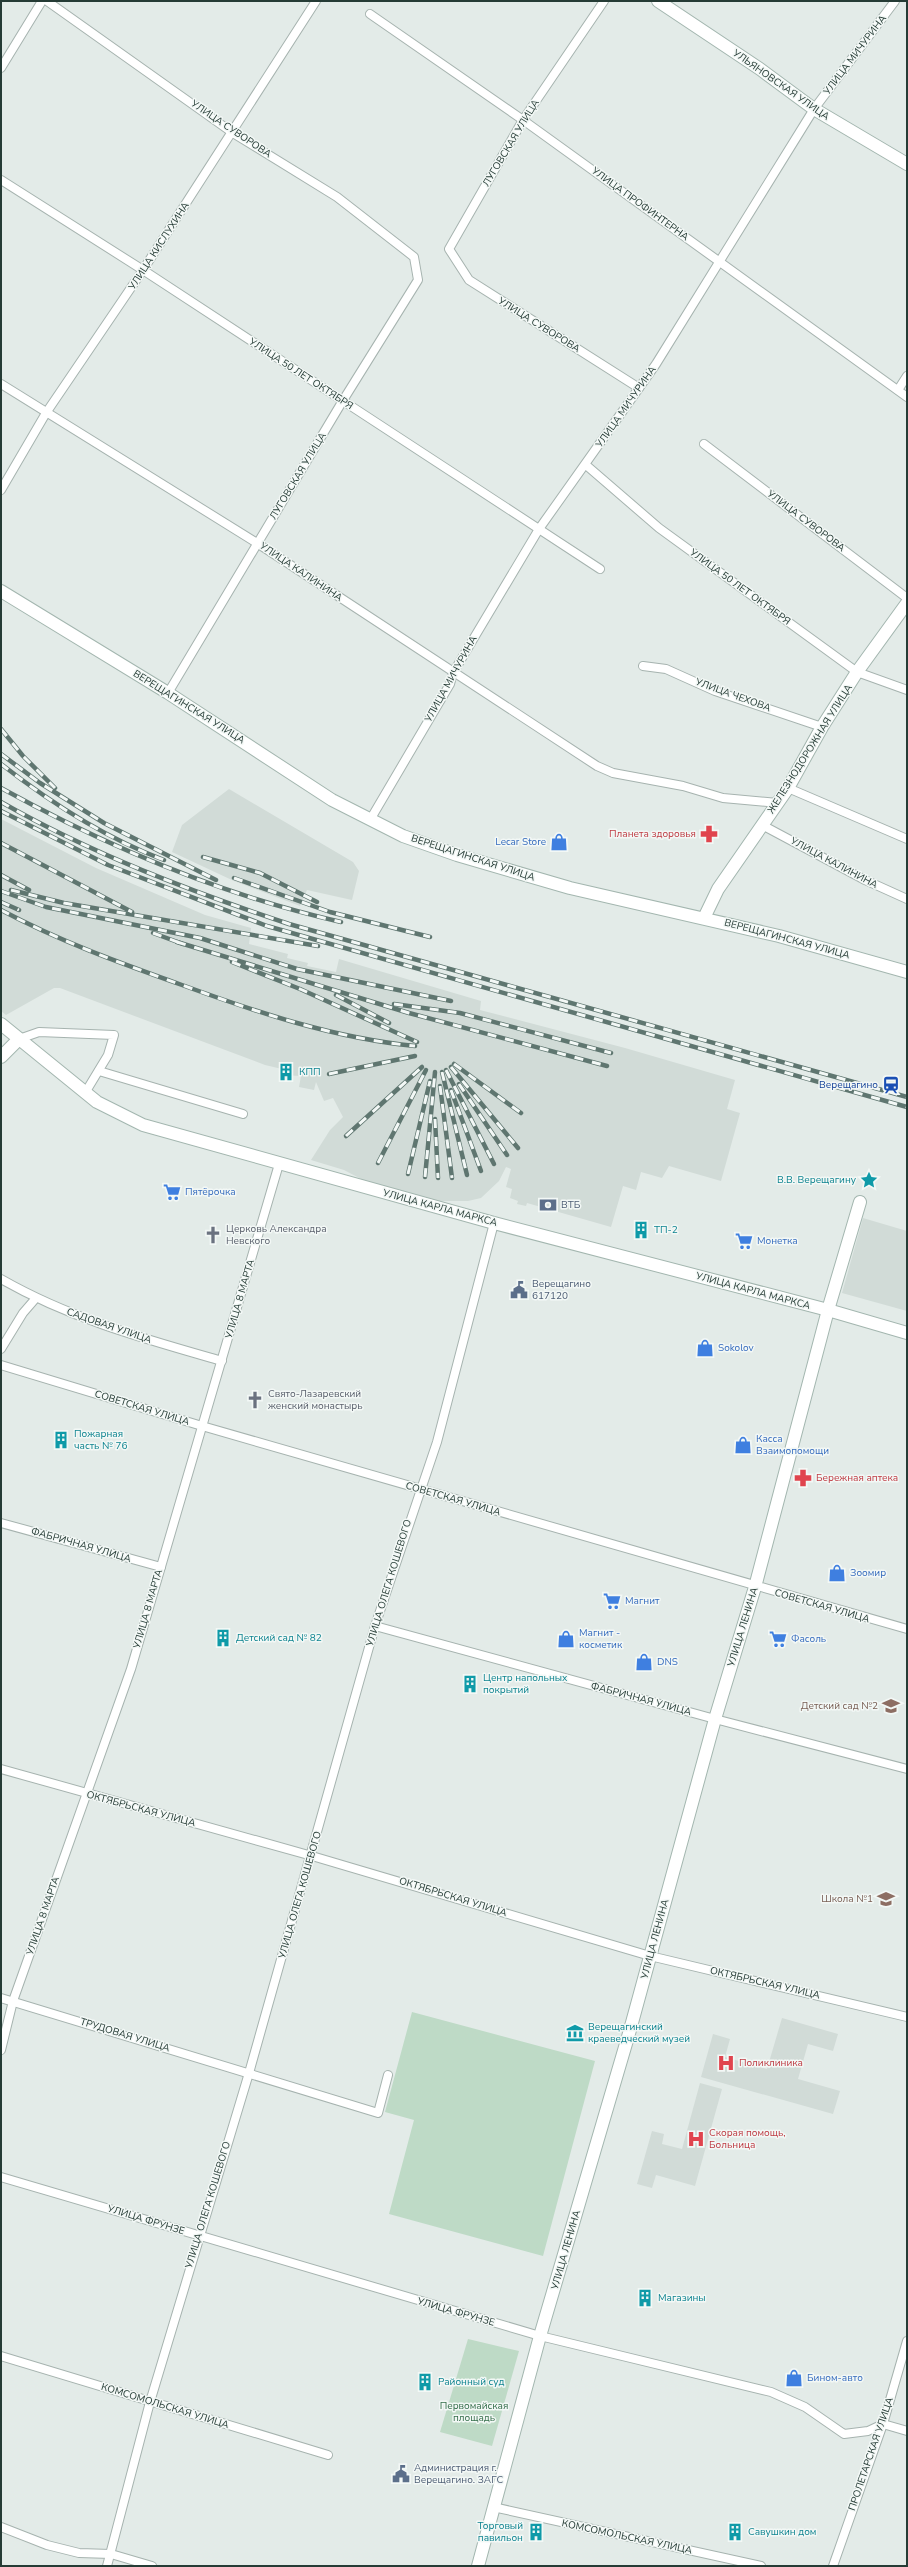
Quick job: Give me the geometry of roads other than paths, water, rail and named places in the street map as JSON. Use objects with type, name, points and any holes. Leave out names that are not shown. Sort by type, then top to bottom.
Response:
[{"type":"street","points":[[1,68],[42,1]]},
{"type":"street","name":"УЛИЦА СУВОРОВА","points":[[47,1],[233,133],[337,197],[414,257]]},
{"type":"street","name":"УЛИЦА КИСЛУХИНА","points":[[1,490],[46,413],[144,270],[316,1]]},
{"type":"street","name":"ЛУГОВСКАЯ УЛИЦА","points":[[449,250],[523,120],[604,1]]},
{"type":"street","name":"УЛЬЯНОВСКАЯ УЛИЦА","points":[[658,1],[760,69],[814,109],[907,164]]},
{"type":"street","name":"УЛИЦА МИЧУРИНА","points":[[370,820],[450,684],[452,673],[539,529],[586,465],[639,388],[721,262],[814,109],[895,1]]},
{"type":"street","name":"УЛИЦА ПРОФИНТЕРНА","points":[[370,14],[523,120],[907,397]]},
{"type":"street","name":"УЛИЦА 50 ЛЕТ ОКТЯБРЯ","points":[[1,180],[144,270],[342,402],[600,569]]},
{"type":"street","name":"УЛИЦА СУВОРОВА","points":[[449,250],[469,280],[639,388]]},
{"type":"street","name":"ЛУГОВСКАЯ УЛИЦА","points":[[168,694],[342,402],[418,280],[414,257]]},
{"type":"street","points":[[898,390],[907,376]]},
{"type":"street","name":"УЛИЦА КАЛИНИНА","points":[[1,384],[257,543],[452,673],[597,766],[613,773],[683,786],[723,798],[778,803]]},
{"type":"street","name":"УЛИЦА СУВОРОВА","points":[[704,444],[907,598]]},
{"type":"street","name":"УЛИЦА 50 ЛЕТ ОКТЯБРЯ","points":[[586,465],[659,528],[857,672],[907,690]]},
{"type":"street","name":"ВЕРЕЩАГИНСКАЯ УЛИЦА","points":[[1,591],[168,694],[332,800],[370,820],[427,845],[578,890],[779,936],[907,972]]},
{"type":"street","name":"ЖЕЛЕЗНОДОРОЖНАЯ УЛИЦА","points":[[704,918],[718,889],[788,788],[822,727],[857,672],[907,603]]},
{"type":"street","name":"УЛИЦА ЧЕХОВА","points":[[643,666],[666,669],[716,691],[822,727]]},
{"type":"street","points":[[788,788],[907,839]]},
{"type":"street","name":"УЛИЦА КАЛИНИНА","points":[[762,825],[865,880],[907,899]]},
{"type":"street","name":"УЛИЦА КАРЛА МАРКСА","points":[[1,1024],[85,1093],[112,1111],[143,1125],[494,1223],[828,1310],[907,1333]]},
{"type":"street","points":[[1,1057],[19,1039],[39,1032],[114,1035],[108,1055],[85,1093]]},
{"type":"street","points":[[99,1071],[243,1114]]},
{"type":"street","name":"УЛИЦА 8 МАРТА","points":[[1,2050],[14,2002],[131,1669],[279,1164]]},
{"type":"street","name":"УЛИЦА ЛЕНИНА","points":[[478,2566],[540,2336],[650,1956],[715,1719],[755,1587],[828,1310],[860,1202]]},
{"type":"street","name":"УЛИЦА ОЛЕГА КОШЕВОГО","points":[[107,2566],[150,2402],[198,2236],[249,2073],[312,1856],[375,1626],[440,1428],[494,1223]]},
{"type":"street","name":"САДОВАЯ УЛИЦА","points":[[1,1279],[36,1298],[113,1329],[222,1361]]},
{"type":"street","points":[[1,1349],[22,1313],[36,1298]]},
{"type":"street","name":"СОВЕТСКАЯ УЛИЦА","points":[[1,1365],[202,1426],[755,1587],[907,1629]]},
{"type":"street","name":"ФАБРИЧНАЯ УЛИЦА","points":[[1,1523],[161,1567]]},
{"type":"street","name":"ФАБРИЧНАЯ УЛИЦА","points":[[375,1626],[715,1719],[907,1769]]},
{"type":"street","name":"ОКТЯБРЬСКАЯ УЛИЦА","points":[[1,1769],[312,1856],[650,1956],[907,2017]]},
{"type":"street","name":"ТРУДОВАЯ УЛИЦА","points":[[1,1998],[378,2113],[388,2075]]},
{"type":"street","name":"УЛИЦА ФРУНЗЕ","points":[[1,2177],[540,2336],[771,2392],[805,2408],[844,2434],[868,2431],[883,2424]]},
{"type":"street","name":"ПРОЛЕТАРСКАЯ УЛИЦА","points":[[833,2566],[883,2424],[907,2342]]},
{"type":"street","name":"КОМСОМОЛЬСКАЯ УЛИЦА","points":[[1,2356],[328,2455]]},
{"type":"street","points":[[883,2424],[907,2432]]},
{"type":"street","name":"КОМСОМОЛЬСКАЯ УЛИЦА","points":[[493,2507],[761,2566]]},
{"type":"street","points":[[1,2527],[47,2545],[79,2553],[111,2554],[152,2566]]},
{"type":"railway","points":[[1,729],[23,756],[55,788]]},
{"type":"railway","points":[[1,754],[40,783],[104,823],[216,880]]},
{"type":"railway","points":[[1,764],[59,806],[79,818],[121,841],[164,860]]},
{"type":"railway","points":[[1,788],[82,830],[166,867],[252,898],[341,922]]},
{"type":"railway","points":[[1,802],[35,821],[106,855],[178,885],[289,924],[907,1097]]},
{"type":"railway","points":[[1,811],[108,865],[267,926],[907,1107]]},
{"type":"railway","points":[[1,843],[132,912]]},
{"type":"railway","points":[[203,857],[260,873],[317,902]]},
{"type":"railway","points":[[1,875],[29,890]]},
{"type":"railway","points":[[234,878],[330,912],[430,937]]},
{"type":"railway","points":[[11,890],[64,903],[318,946]]},
{"type":"railway","points":[[1,891],[46,907],[200,938],[297,969],[451,1001]]},
{"type":"railway","points":[[1,902],[19,910]]},
{"type":"railway","points":[[1,910],[45,932],[90,951],[240,1005],[326,1031],[415,1046]]},
{"type":"railway","points":[[153,933],[183,944]]},
{"type":"railway","points":[[177,942],[409,1013],[607,1066]]},
{"type":"railway","points":[[232,962],[300,989],[417,1042]]},
{"type":"railway","points":[[336,995],[389,1023]]},
{"type":"railway","points":[[394,1004],[460,1013],[611,1053]]},
{"type":"railway","points":[[329,1074],[415,1056]]},
{"type":"railway","points":[[454,1064],[521,1113]]},
{"type":"railway","points":[[346,1136],[422,1067]]},
{"type":"railway","points":[[451,1067],[518,1148]]},
{"type":"railway","points":[[378,1163],[426,1070]]},
{"type":"railway","points":[[446,1070],[494,1164]]},
{"type":"railway","points":[[425,1177],[435,1072]]},
{"type":"railway","points":[[442,1072],[467,1175]]},
{"type":"railway","points":[[408,1174],[430,1081]]},
{"type":"railway","points":[[459,1084],[507,1155]]},
{"type":"railway","points":[[440,1086],[452,1178]]},
{"type":"railway","points":[[451,1090],[481,1171]]},
{"type":"railway","points":[[435,1119],[438,1178]]},
{"type":"place","name":"Планета здоровья","points":[[709,834]]},
{"type":"place","name":"Lecar Store","points":[[559,842]]},
{"type":"place","name":"КПП","points":[[286,1072]]},
{"type":"place","name":"Верещагино","points":[[891,1085]]},
{"type":"place","name":"В.В. Верещагину","points":[[869,1180]]},
{"type":"place","name":"Пятёрочка","points":[[172,1192]]},
{"type":"place","name":"ВТБ","points":[[548,1205]]},
{"type":"place","name":"ТП-2","points":[[641,1230]]},
{"type":"place","name":"Церковь Александра Невского","points":[[213,1235]]},
{"type":"place","name":"Монетка","points":[[744,1241]]},
{"type":"place","name":"Верещагино 617120","points":[[519,1290]]},
{"type":"place","name":"Sokolov","points":[[705,1348]]},
{"type":"place","name":"Свято-Лазаревский женский монастырь","points":[[255,1400]]},
{"type":"place","name":"Пожарная часть № 76","points":[[61,1440]]},
{"type":"place","name":"Касса Взаимопомощи","points":[[743,1445]]},
{"type":"place","name":"Бережная аптека","points":[[803,1478]]},
{"type":"place","name":"Зоомир","points":[[837,1573]]},
{"type":"place","name":"Магнит","points":[[612,1601]]},
{"type":"place","name":"Детский сад № 82","points":[[223,1638]]},
{"type":"place","name":"Магнит - косметик","points":[[566,1639]]},
{"type":"place","name":"Фасоль","points":[[778,1639]]},
{"type":"place","name":"DNS","points":[[644,1662]]},
{"type":"place","name":"Центр напольных покрытий","points":[[470,1684]]},
{"type":"place","name":"Детский сад №2","points":[[891,1706]]},
{"type":"place","name":"Школа №1","points":[[886,1899]]},
{"type":"place","name":"Верещагинский краеведческий музей","points":[[575,2033]]},
{"type":"place","name":"Поликлиника","points":[[726,2063]]},
{"type":"place","name":"Скорая помощь, Больница","points":[[696,2139]]},
{"type":"place","name":"Магазины","points":[[645,2298]]},
{"type":"place","name":"Бином-авто","points":[[794,2378]]},
{"type":"place","name":"Районный суд","points":[[425,2382]]},
{"type":"place","name":"Администрация г. Верещагино. ЗАГС","points":[[401,2474]]},
{"type":"place","name":"Торговый павильон","points":[[536,2532]]},
{"type":"place","name":"Савушкин дом","points":[[735,2532]]},
{"type":"park label","name":"Первомайская площадь","points":[[474,2412]]}]
